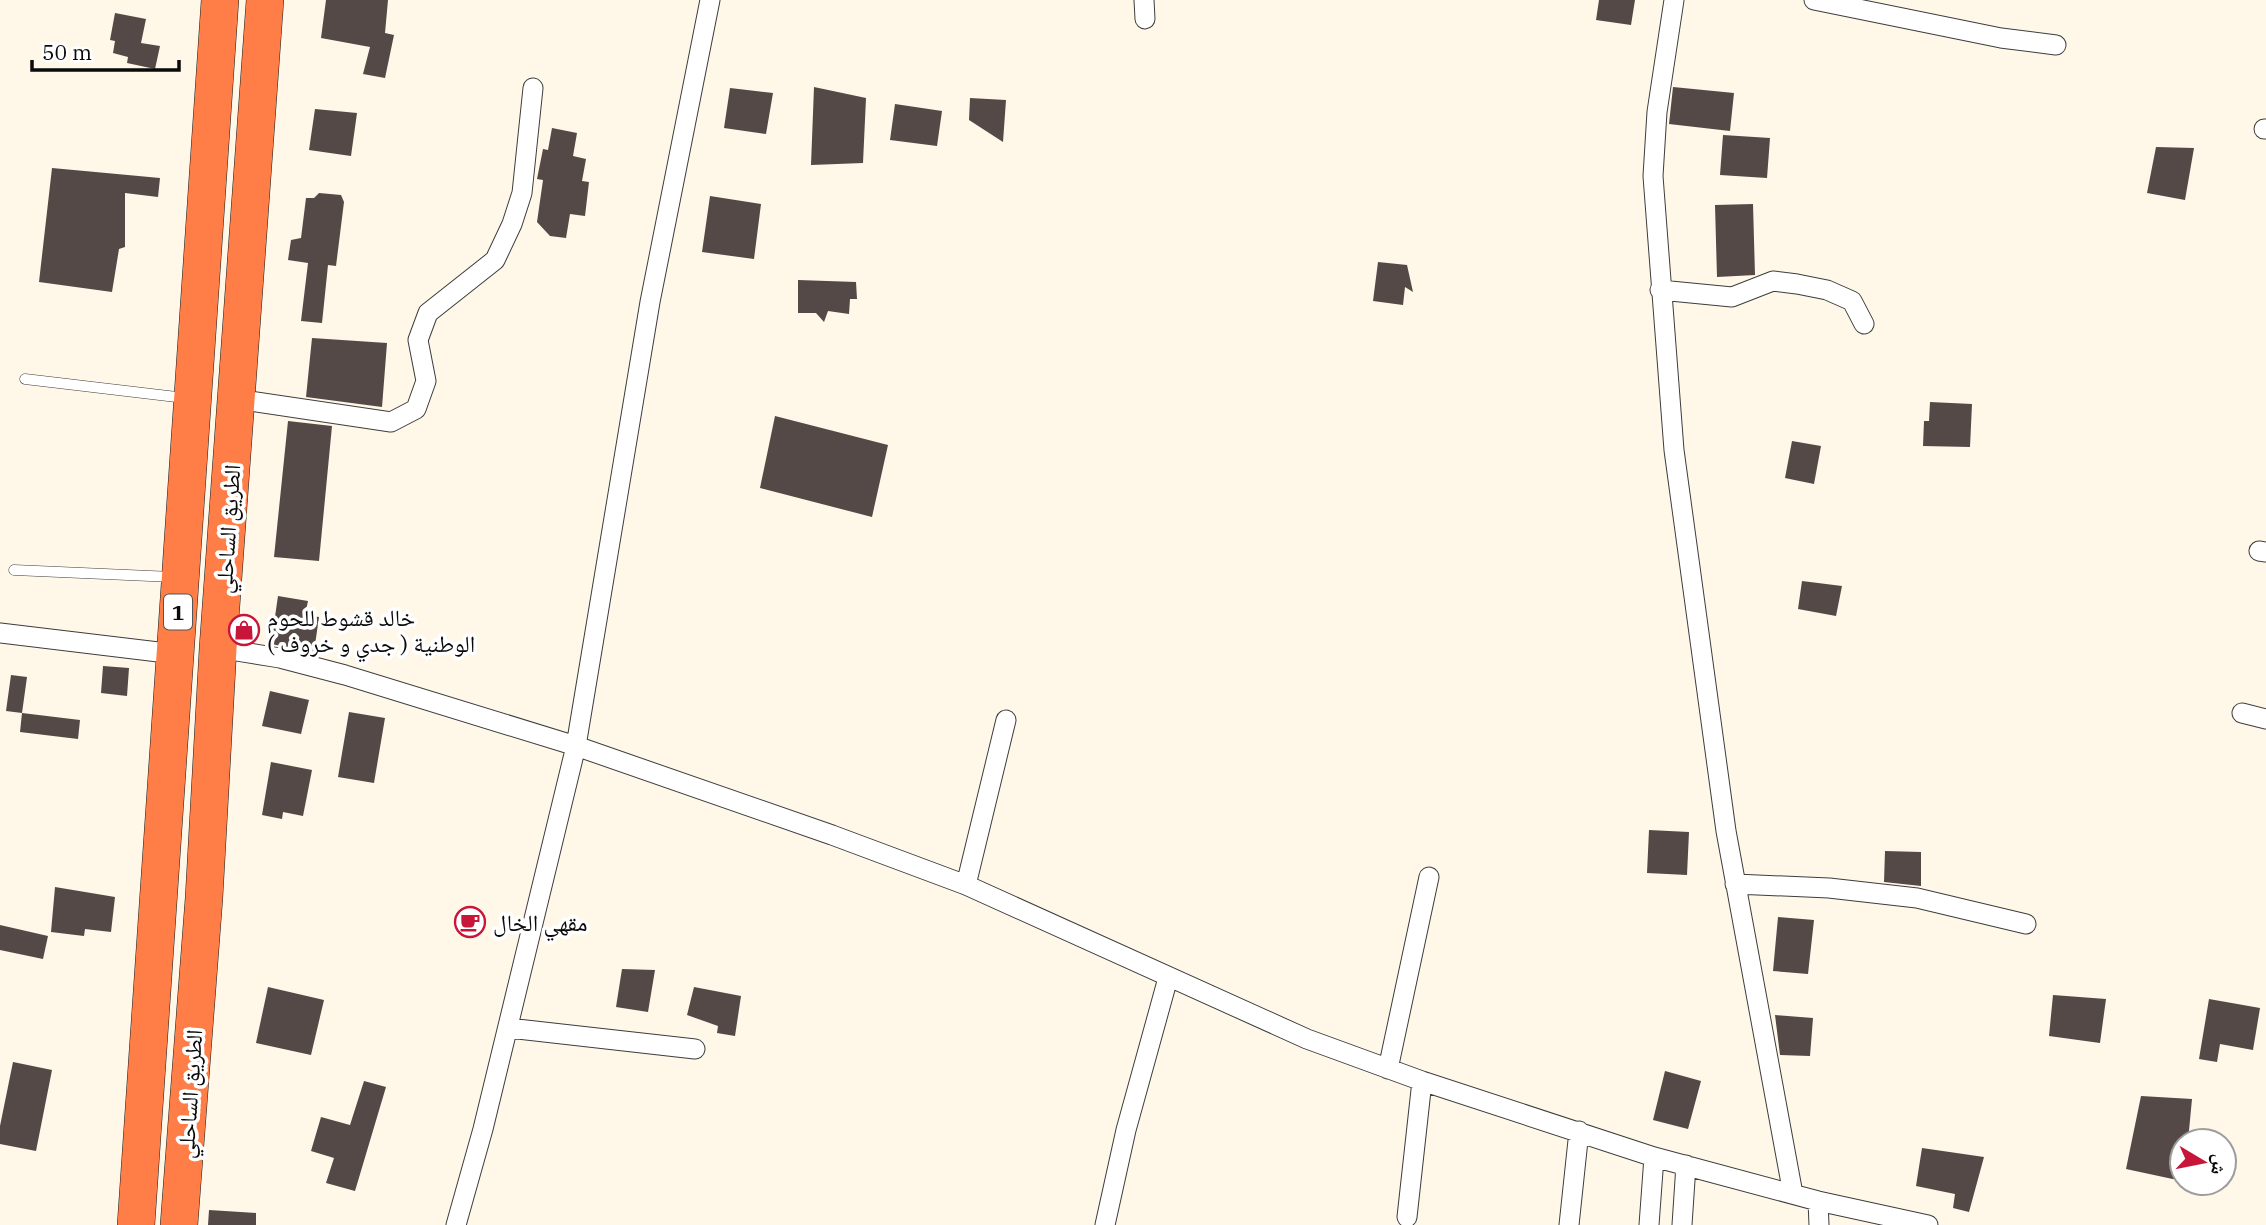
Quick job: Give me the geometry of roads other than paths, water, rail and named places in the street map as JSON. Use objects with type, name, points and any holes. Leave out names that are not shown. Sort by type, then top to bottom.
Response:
[{"type":"highway","name":"الطريق الساحلي","points":[[136,1225],[220,0]]},
{"type":"highway","name":"الطريق الساحلي","points":[[179,1225],[265,0]]},
{"type":"street","points":[[456,1225],[508,1028],[576,746],[650,302],[710,0]]},
{"type":"street","points":[[1674,0],[1657,112],[1653,176],[1674,450],[1708,710],[1735,884],[1793,1195]]},
{"type":"street","points":[[1814,0],[2001,38],[2056,45]]},
{"type":"street","points":[[236,399],[391,422],[416,409],[426,381],[418,340],[428,313],[495,260],[512,224],[522,193],[533,88]]},
{"type":"street","points":[[1660,290],[1732,297],[1773,281],[1797,284],[1827,290],[1852,301],[1864,324]]},
{"type":"street","points":[[0,634],[175,654]]},
{"type":"street","points":[[218,648],[281,658],[345,675],[576,746],[966,885],[1307,1039],[1422,1081],[1654,1157],[1793,1195],[1928,1225]]},
{"type":"street","points":[[2242,713],[2266,719]]},
{"type":"street","points":[[966,885],[1006,720]]},
{"type":"street","points":[[1388,1069],[1429,877]]},
{"type":"street","points":[[1735,884],[1829,888],[1917,898],[2026,924]]},
{"type":"street","points":[[1105,1225],[1126,1130],[1168,978]]},
{"type":"street","points":[[508,1028],[695,1049]]},
{"type":"street","points":[[1407,1217],[1422,1081]]},
{"type":"street","points":[[1569,1225],[1579,1131]]},
{"type":"street","points":[[1649,1225],[1654,1157]]},
{"type":"street","points":[[1682,1225],[1686,1165]]},
{"type":"street","points":[[1818,1201],[1819,1225]]},
{"type":"lane","points":[[25,379],[193,399]]},
{"type":"lane","points":[[14,570],[180,577]]},
{"type":"place","name":"خالد قشوط للحوم الوطنية ( جدي و خروف )","points":[[244,630]]},
{"type":"place","name":"مقهي الخال","points":[[470,922]]}]
